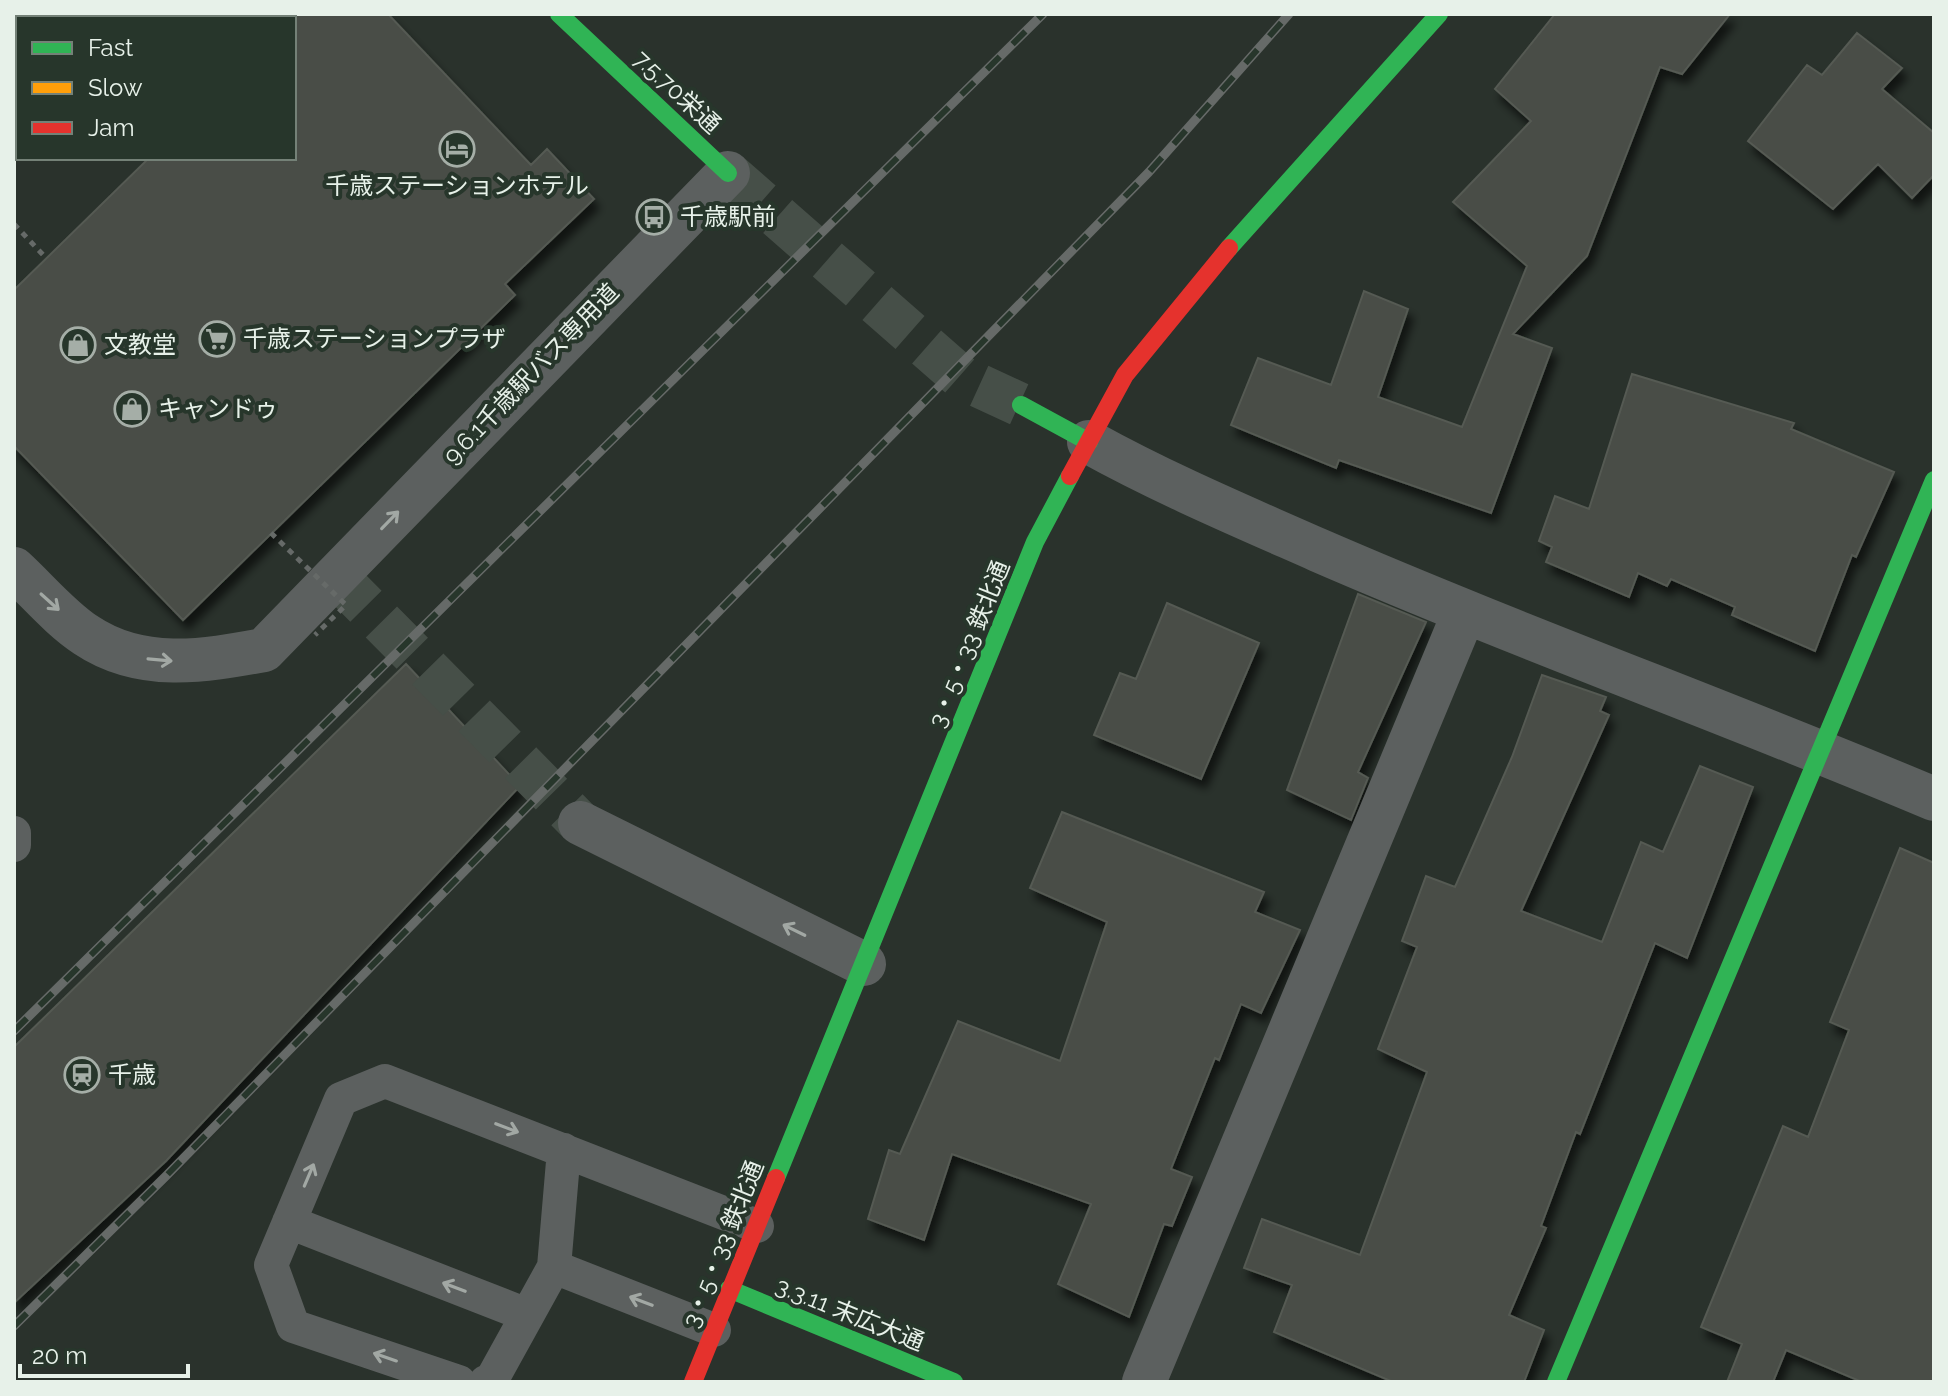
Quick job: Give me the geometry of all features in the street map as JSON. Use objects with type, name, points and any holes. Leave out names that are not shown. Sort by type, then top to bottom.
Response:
[{"type":"street","name":"7.5.70栄通","points":[[559,14],[728,173]]},
{"type":"street","name":"3・5・33 鉄北通","points":[[693,1382],[1035,542],[1125,375],[1231,245],[1439,14]]},
{"type":"street","name":"9.6.1千歳駅バス専用道","points":[[14,569],[87,635],[136,658],[180,662],[264,650],[728,173]]},
{"type":"street","points":[[1021,405],[1156,478],[1464,613],[1820,751],[1934,799]]},
{"type":"street","points":[[1556,1382],[1934,480]]},
{"type":"street","points":[[1144,1382],[1464,613]]},
{"type":"street","points":[[580,823],[864,964]]},
{"type":"street","name":"3.3.11 末広大通","points":[[729,1289],[954,1382]]},
{"type":"lane","points":[[14,833],[14,845]]},
{"type":"lane","points":[[459,1382],[293,1326],[271,1265],[341,1099],[385,1081],[757,1226]]},
{"type":"lane","points":[[486,1382],[491,1381],[554,1267],[564,1150]]},
{"type":"lane","points":[[289,1222],[527,1315]]},
{"type":"lane","points":[[554,1267],[714,1330]]},
{"type":"path","points":[[14,224],[46,258]]},
{"type":"path","points":[[271,533],[346,605],[315,635]]},
{"type":"building","points":[[388,14],[531,165],[547,149],[594,199],[505,284],[515,295],[183,620],[14,446],[14,290],[147,160],[296,160],[294,16]]},
{"type":"building","points":[[1555,14],[1730,14],[1682,74],[1660,67],[1587,256],[1513,334],[1552,348],[1491,513],[1339,460],[1336,468],[1231,425],[1258,358],[1331,385],[1364,291],[1408,309],[1378,397],[1462,427],[1527,266],[1453,202],[1531,121],[1495,89]]},
{"type":"building","points":[[1857,33],[1902,68],[1882,89],[1934,133],[1934,175],[1912,198],[1878,164],[1833,209],[1748,141],[1807,65],[1822,75]]},
{"type":"building","points":[[1632,374],[1794,423],[1791,429],[1894,472],[1856,557],[1852,555],[1815,651],[1732,615],[1735,607],[1671,579],[1667,586],[1638,573],[1629,597],[1546,562],[1552,547],[1539,541],[1555,496],[1589,509]]},
{"type":"building","points":[[1358,594],[1426,622],[1358,772],[1368,778],[1351,820],[1287,790]]},
{"type":"building","points":[[1167,603],[1259,643],[1201,779],[1094,735],[1120,673],[1136,679]]},
{"type":"building","name":"千歳","points":[[406,664],[520,786],[166,1161],[14,1303],[14,1047]]},
{"type":"building","points":[[1542,675],[1606,697],[1600,711],[1609,715],[1521,911],[1602,942],[1641,842],[1663,852],[1700,766],[1753,787],[1687,958],[1655,943],[1580,1134],[1576,1132],[1541,1226],[1546,1228],[1509,1315],[1544,1330],[1524,1382],[1393,1382],[1274,1332],[1292,1285],[1244,1268],[1262,1219],[1360,1255],[1427,1072],[1378,1049],[1417,947],[1402,941],[1426,876],[1455,887],[1512,757]]},
{"type":"building","points":[[1062,812],[1264,892],[1255,912],[1300,930],[1261,1013],[1241,1004],[1219,1060],[1215,1058],[1171,1169],[1192,1177],[1172,1226],[1164,1224],[1129,1317],[1058,1284],[1091,1204],[952,1154],[924,1240],[868,1219],[889,1150],[900,1154],[958,1021],[1060,1061],[1107,922],[1030,888]]},
{"type":"building","points":[[1900,848],[1934,863],[1934,1382],[1862,1382],[1786,1350],[1773,1382],[1727,1382],[1742,1344],[1701,1327],[1783,1126],[1808,1137],[1849,1030],[1830,1022]]},
{"type":"tunnel","points":[[728,173],[962,378],[1021,405]]},
{"type":"tunnel","points":[[335,575],[580,823]]},
{"type":"railway","points":[[14,1031],[1043,14]]},
{"type":"railway","points":[[14,1326],[166,1176],[1149,172],[1289,14]]},
{"type":"traffic: fast","points":[[559,14],[728,173]]},
{"type":"traffic: fast","points":[[1229,248],[1439,14]]},
{"type":"traffic: fast","points":[[1021,405],[1089,442]]},
{"type":"traffic: fast","points":[[776,1178],[1035,542],[1070,476]]},
{"type":"traffic: fast","points":[[1556,1382],[1934,480]]},
{"type":"traffic: fast","points":[[729,1289],[954,1382]]},
{"type":"traffic: jam","points":[[1070,476],[1125,375],[1229,248]]},
{"type":"traffic: jam","points":[[693,1382],[776,1178]]},
{"type":"place","name":"千歳ステーションホテル","points":[[457,149]]},
{"type":"place","name":"千歳駅前","points":[[654,217]]},
{"type":"place","name":"千歳ステーションプラザ","points":[[217,339]]},
{"type":"place","name":"文教堂","points":[[78,345]]},
{"type":"place","name":"キャンドゥ","points":[[132,409]]},
{"type":"place","name":"千歳","points":[[82,1075]]}]
